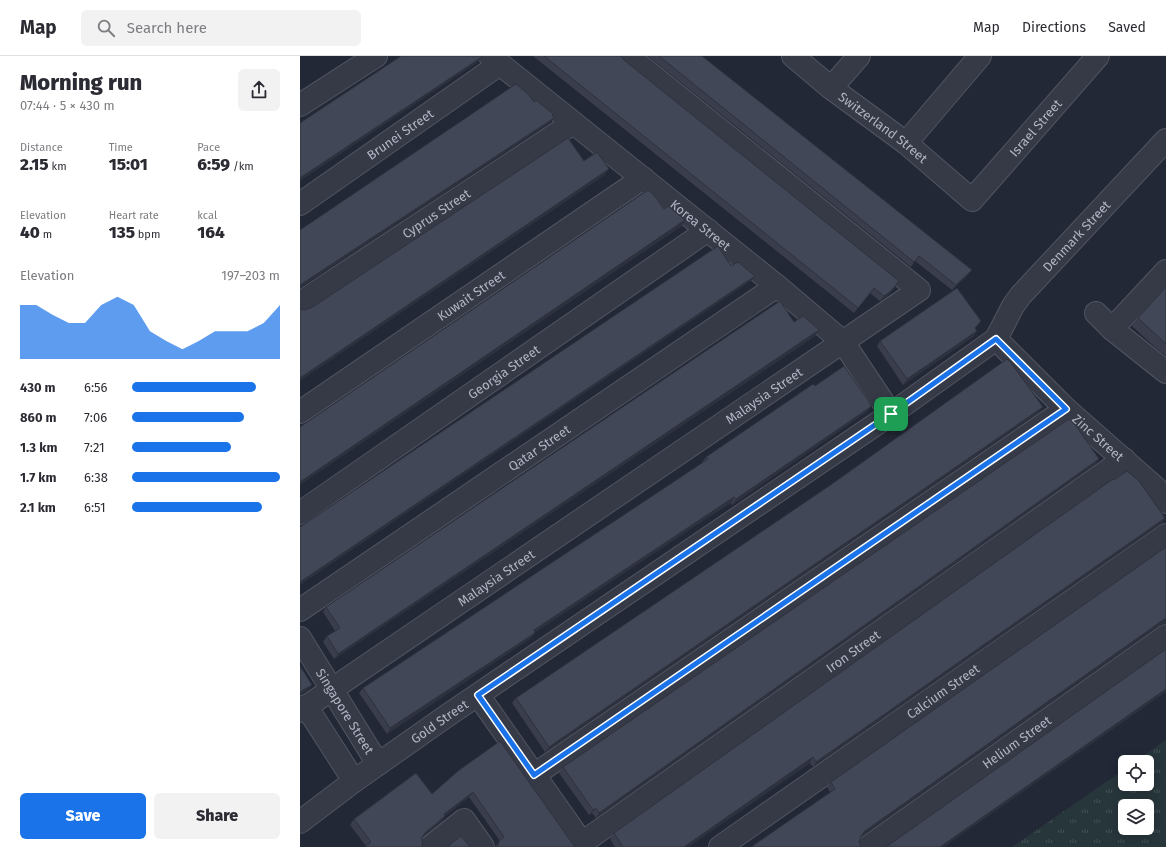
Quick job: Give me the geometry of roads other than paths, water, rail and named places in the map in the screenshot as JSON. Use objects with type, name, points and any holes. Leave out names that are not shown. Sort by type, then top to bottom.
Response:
[{"type":"street","points":[[300,105],[376,56]]},
{"type":"street","name":"Malaysia Street","points":[[303,709],[919,290],[628,56]]},
{"type":"street","name":"Switzerland Street","points":[[793,56],[831,88],[906,143],[972,200]]},
{"type":"street","points":[[831,88],[859,56]]},
{"type":"street","points":[[906,143],[980,56]]},
{"type":"street","name":"Israel Street","points":[[972,200],[1098,56]]},
{"type":"street","name":"Korea Street","points":[[495,60],[777,286],[842,342],[891,414]]},
{"type":"street","name":"Brunei Street","points":[[300,204],[495,60]]},
{"type":"street","name":"Cyprus Street","points":[[300,304],[573,123]]},
{"type":"street","name":"Denmark Street","points":[[996,339],[1013,306],[1021,295],[1166,140]]},
{"type":"street","name":"Kuwait Street","points":[[300,412],[642,178]]},
{"type":"street","name":"Georgia Street","points":[[300,513],[708,230]]},
{"type":"street","points":[[1112,329],[1166,271]]},
{"type":"street","name":"Qatar Street","points":[[300,610],[777,286]]},
{"type":"street","points":[[1096,313],[1112,329],[1166,372]]},
{"type":"street","name":"Zinc Street","points":[[996,339],[1066,409],[1157,489],[1166,502]]},
{"type":"street","name":"Gold Street","points":[[300,822],[354,781],[448,715],[891,414],[996,339]]},
{"type":"street","points":[[534,775],[1066,409]]},
{"type":"street","name":"Iron Street","points":[[583,845],[1124,459]]},
{"type":"street","name":"Calcium Street","points":[[720,847],[1166,535]]},
{"type":"street","name":"Helium Street","points":[[868,847],[1166,636]]},
{"type":"street","name":"Singapore Street","points":[[300,638],[378,764]]},
{"type":"street","points":[[478,695],[583,845]]},
{"type":"street","points":[[303,709],[354,781]]},
{"type":"street","points":[[430,847],[464,820],[483,847]]}]
